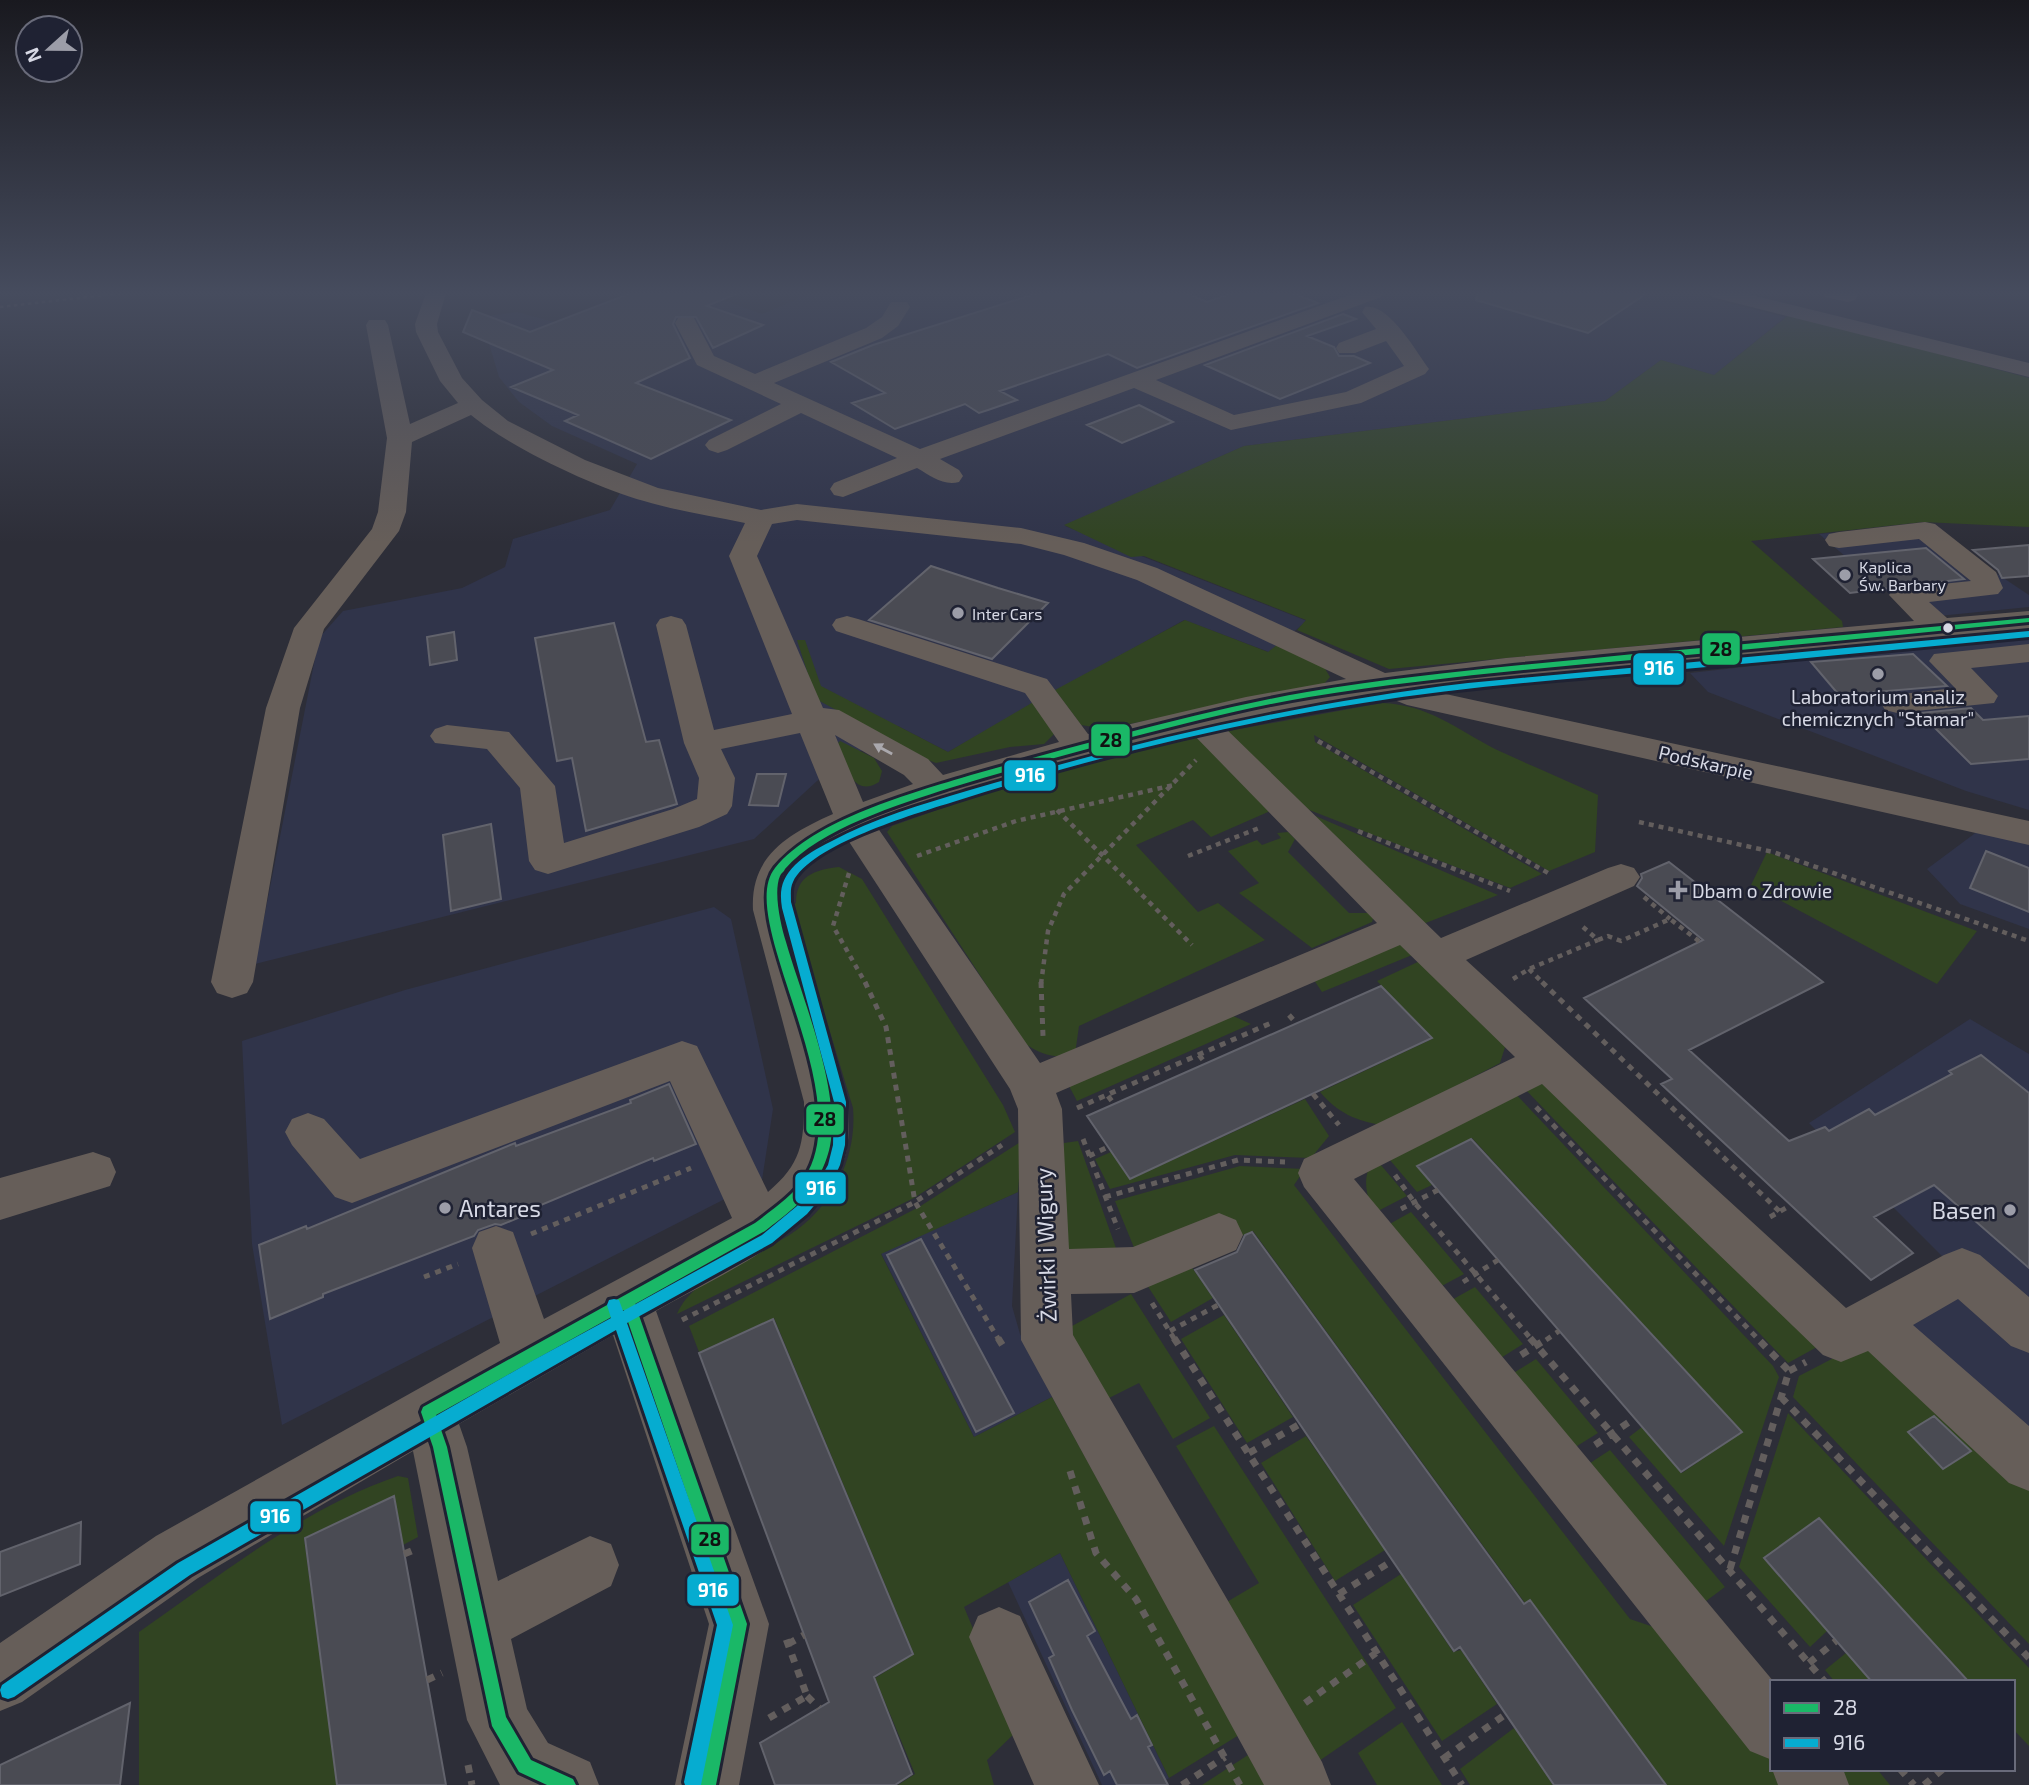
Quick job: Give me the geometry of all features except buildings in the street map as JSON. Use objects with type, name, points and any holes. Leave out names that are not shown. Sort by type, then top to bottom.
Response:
[{"type":"street","points":[[232,982],[283,708],[309,628],[385,531],[392,513],[400,438],[387,376]]},
{"type":"street","points":[[450,376],[473,405],[499,426],[576,466],[651,495],[761,518]]},
{"type":"street","points":[[740,376],[919,458],[950,476]]},
{"type":"street","points":[[754,383],[770,376]]},
{"type":"street","points":[[844,489],[919,458],[1146,376]]},
{"type":"street","points":[[1136,380],[1231,423],[1353,398],[1401,376]]},
{"type":"street","points":[[718,445],[800,404]]},
{"type":"street","points":[[400,438],[473,405]]},
{"type":"street","name":"Podskarpie","points":[[761,518],[797,512],[921,523],[1021,536],[1073,549],[1147,574],[1407,695],[2029,833]]},
{"type":"street","name":"Żwirki i Wigury","points":[[761,518],[743,556],[812,720],[852,844],[1030,1083],[1040,1109],[1047,1340],[1299,1785]]},
{"type":"street","points":[[1839,540],[1925,530],[1986,578],[1988,589],[1904,595],[1939,628]]},
{"type":"street","points":[[0,1680],[177,1558],[530,1354],[652,1312],[789,1205],[808,1185],[823,1158],[828,1131],[826,1102],[773,910],[774,881],[776,873],[794,853],[816,839],[852,844],[937,789],[1080,747],[1210,733],[1385,683],[1497,669],[1939,628],[2025,623]]},
{"type":"street","points":[[447,736],[497,739],[537,786],[548,861],[686,818],[714,806],[718,778],[701,743],[671,625]]},
{"type":"street","points":[[847,625],[1036,686],[1080,747]]},
{"type":"street","points":[[1897,703],[1982,696],[1945,661],[2029,653]]},
{"type":"street","points":[[701,743],[827,718],[916,767],[937,789]]},
{"type":"street","points":[[1210,733],[1405,927],[1482,998],[1527,1069],[1841,1338],[1962,1271],[2029,1329]]},
{"type":"street","points":[[1437,956],[1621,877]]},
{"type":"street","points":[[1056,1075],[1405,927]]},
{"type":"street","points":[[309,1132],[352,1183],[682,1058],[760,1227]]},
{"type":"street","points":[[1527,1069],[1321,1173],[1770,1727]]},
{"type":"street","points":[[0,1199],[93,1172]]},
{"type":"street","points":[[1045,1272],[1134,1270],[1219,1235]]},
{"type":"street","points":[[496,1248],[530,1354]]},
{"type":"street","points":[[652,1312],[739,1624],[708,1785]]},
{"type":"street","points":[[1872,1321],[2029,1463]]},
{"type":"street","points":[[428,1412],[440,1447],[498,1720],[525,1766],[567,1785]]},
{"type":"street","points":[[478,1624],[590,1565]]},
{"type":"street","points":[[999,1637],[1067,1785]]},
{"type":"street","points":[[1806,1771],[1817,1785]]},
{"type":"path","points":[[1056,1075],[1038,1057],[1043,1039],[1040,992],[1044,957],[1050,926],[1061,898],[1146,809],[1175,785],[1197,760],[1210,733]]},
{"type":"path","points":[[1318,741],[1567,900]]},
{"type":"path","points":[[909,859],[1016,821],[1175,785]]},
{"type":"path","points":[[1057,810],[1192,946]]},
{"type":"path","points":[[1188,856],[1292,815]]},
{"type":"path","points":[[1639,822],[1724,844],[1773,852],[2029,941]]},
{"type":"path","points":[[1357,831],[1567,900]]},
{"type":"path","points":[[852,844],[857,872]]},
{"type":"path","points":[[1567,900],[1568,914],[1598,940]]},
{"type":"path","points":[[1482,998],[1529,969],[1598,940],[1608,936],[1621,941],[1670,919],[1699,942]]},
{"type":"path","points":[[1529,969],[1780,1212]]},
{"type":"path","points":[[1076,1119],[1072,1110],[1301,1009]]},
{"type":"path","points":[[1289,1015],[1296,1023]]},
{"type":"path","points":[[1199,1055],[1206,1064]]},
{"type":"path","points":[[1527,1069],[1789,1371],[1730,1569]]},
{"type":"path","points":[[1108,1096],[1114,1104]]},
{"type":"path","points":[[1079,1128],[1134,1270],[1170,1331],[1462,1785]]},
{"type":"path","points":[[652,1312],[915,1202],[1008,1142]]},
{"type":"path","points":[[1089,1156],[1108,1147]]},
{"type":"path","points":[[1373,1147],[1415,1202],[1823,1680]]},
{"type":"path","points":[[424,1278],[724,1154]]},
{"type":"path","points":[[1105,1197],[1238,1160],[1309,1163],[1321,1173]]},
{"type":"path","points":[[1170,1331],[1218,1305]]},
{"type":"path","points":[[1781,1397],[2029,1658]]},
{"type":"path","points":[[1248,1453],[1300,1424]]},
{"type":"path","points":[[1339,1594],[1392,1561]]},
{"type":"path","points":[[788,1644],[804,1635]]},
{"type":"path","points":[[1810,1663],[1836,1641]]},
{"type":"path","points":[[1267,1729],[1376,1653]]},
{"type":"path","points":[[807,1696],[819,1708]]},
{"type":"path","points":[[1444,1758],[1506,1714]]},
{"type":"path","points":[[467,1759],[472,1785]]},
{"type":"path","points":[[1182,1785],[1211,1767]]},
{"type":"path","points":[[1902,1771],[1914,1785]]},
{"type":"path","points":[[1924,1785],[1941,1771]]},
{"type":"shaded area","points":[[1639,376],[1605,401],[1244,446],[1065,526],[1307,621],[1269,652],[1184,620],[948,752],[898,726],[817,781],[754,839],[255,964],[319,638],[343,611],[462,588],[505,567],[513,539],[610,510],[637,464],[552,426],[519,402],[499,377]]},
{"type":"shaded area","points":[[1924,525],[2029,595],[2029,607],[1918,618],[1819,534]]},
{"type":"shaded area","points":[[2029,635],[2029,810],[1966,791],[1708,692],[1690,673]]},
{"type":"shaded area","points":[[1978,831],[2029,841],[2029,929],[1960,904],[1927,869]]},
{"type":"shaded area","points":[[714,907],[731,919],[773,1109],[762,1180],[282,1425],[252,1244],[242,1041],[405,990]]},
{"type":"shaded area","points":[[1970,1019],[2029,1054],[2029,1514],[1841,1321],[1943,1257],[1809,1123]]},
{"type":"shaded area","points":[[1018,1192],[1012,1306],[1020,1334],[1052,1397],[974,1437],[881,1253]]},
{"type":"shaded area","points":[[1060,1553],[1169,1778],[1159,1785],[1102,1785],[1008,1582]]},
{"type":"green space","points":[[1639,376],[2029,378],[2029,527],[1923,522],[1751,541],[1842,621],[1843,627],[1389,669],[1297,630],[1306,620],[1144,556],[1131,557],[1064,525],[1244,446],[1605,401]]},
{"type":"green space","points":[[1185,620],[1268,652],[1278,644],[1324,667],[1330,677],[1324,684],[1105,729],[1081,725],[1055,690]]},
{"type":"green space","points":[[797,640],[805,640],[821,686],[948,752],[1035,701],[1054,734],[1044,744],[1010,747],[936,763],[816,699]]},
{"type":"green space","points":[[1382,703],[1428,713],[1495,749],[1598,795],[1595,852],[1549,871],[1314,735],[1315,742],[1542,874],[1510,888],[1299,806],[1223,732]]},
{"type":"green space","points":[[1197,736],[1268,812],[1211,837],[1193,820],[1136,845],[1198,912],[1218,903],[1265,940],[1079,1026],[1075,1054],[1054,1056],[1037,1050],[1024,1043],[887,832],[892,826],[1024,779]]},
{"type":"green space","points":[[840,741],[874,758],[882,771],[879,782],[862,786],[856,782],[843,760],[837,744]]},
{"type":"green space","points":[[1311,814],[1498,895],[1423,924]]},
{"type":"green space","points":[[1288,832],[1295,839],[1288,852],[1349,913],[1375,913],[1372,922],[1312,948],[1239,893],[1259,883],[1228,851],[1257,840],[1262,845],[1281,838],[1277,833]]},
{"type":"green space","points":[[1767,852],[1977,931],[1937,984],[1751,885]]},
{"type":"green space","points":[[839,867],[862,879],[1003,1105],[1015,1132],[914,1198],[677,1314],[687,1298],[700,1286],[782,1239],[811,1218],[833,1191],[847,1160],[853,1108],[792,906],[796,903],[799,886],[808,876]]},
{"type":"green space","points":[[1392,945],[1406,945],[1417,953],[1322,992],[1314,980]]},
{"type":"green space","points":[[1422,960],[1506,1044],[1500,1063],[1382,1125],[1341,1111],[1320,1092],[1432,1039],[1377,981]]},
{"type":"green space","points":[[1231,1015],[1251,1024],[1077,1101],[1069,1086]]},
{"type":"green space","points":[[1543,1084],[1817,1347],[1788,1363],[1522,1086]]},
{"type":"green space","points":[[1512,1090],[1773,1366],[1779,1377],[1724,1546],[1629,1437],[1642,1427],[1682,1473],[1742,1432],[1472,1138],[1417,1166],[1432,1185],[1417,1192],[1384,1153]]},
{"type":"green space","points":[[1305,1099],[1329,1136],[1311,1158],[1235,1155],[1110,1189],[1095,1159],[1111,1152],[1131,1179]]},
{"type":"green space","points":[[1022,1141],[1018,1192],[881,1254],[974,1437],[1052,1397],[1239,1735],[1169,1778],[1060,1553],[964,1607],[1016,1732],[987,1760],[994,1785],[898,1785],[915,1774],[875,1678],[914,1654],[774,1318],[699,1352],[689,1326],[919,1207]]},
{"type":"green space","points":[[1078,1141],[1122,1265],[1062,1260],[1064,1143]]},
{"type":"green space","points":[[1375,1158],[1407,1196],[1376,1212],[1366,1185],[1368,1171]]},
{"type":"green space","points":[[1240,1166],[1305,1169],[1294,1185],[1630,1619],[1680,1636],[1770,1748],[1770,1771],[1788,1771],[1799,1785],[1667,1785],[1530,1600],[1525,1603],[1253,1231],[1230,1241],[1135,1250],[1115,1201]]},
{"type":"green space","points":[[1411,1212],[1464,1274],[1438,1288],[1386,1226]]},
{"type":"green space","points":[[1189,1263],[1213,1298],[1171,1322],[1147,1285]]},
{"type":"green space","points":[[1475,1287],[1523,1344],[1496,1361],[1448,1302]]},
{"type":"green space","points":[[1131,1294],[1210,1418],[1173,1439],[1139,1383],[1107,1399],[1073,1343],[1072,1326]]},
{"type":"green space","points":[[1224,1315],[1293,1417],[1247,1443],[1181,1339]]},
{"type":"green space","points":[[1874,1337],[2029,1476],[2029,1644],[1793,1397],[1799,1376]]},
{"type":"green space","points":[[1536,1359],[1598,1433],[1569,1451],[1507,1377]]},
{"type":"green space","points":[[1788,1413],[2029,1668],[2029,1746],[2015,1731],[2015,1680],[1968,1680],[1819,1518],[1763,1558],[1827,1631],[1810,1647],[1739,1567]]},
{"type":"green space","points":[[1214,1426],[1396,1708],[1319,1761],[1225,1603],[1259,1583],[1176,1446]]},
{"type":"green space","points":[[1306,1436],[1385,1550],[1335,1581],[1261,1463]]},
{"type":"green space","points":[[1610,1450],[1725,1587],[1698,1607],[1581,1469]]},
{"type":"green space","points":[[398,1476],[408,1478],[418,1537],[403,1545],[394,1496],[304,1538],[337,1785],[139,1785],[139,1632],[295,1525],[329,1506]]},
{"type":"green space","points":[[1401,1574],[1453,1652],[1461,1650],[1497,1704],[1442,1741],[1353,1605]]},
{"type":"green space","points":[[1846,1653],[1869,1680],[1833,1680],[1825,1670]]},
{"type":"green space","points":[[1402,1722],[1442,1785],[1377,1785],[1358,1753]]},
{"type":"green space","points":[[1514,1728],[1553,1785],[1470,1785],[1460,1769]]},
{"type":"green space","points":[[1248,1755],[1265,1785],[1202,1785]]},
{"type":"green space","points":[[1842,1771],[1879,1771],[1890,1785],[1843,1785]]},
{"type":"transit line","name":"28","points":[[567,1785],[525,1766],[498,1720],[440,1447],[428,1412],[760,1227],[808,1183],[824,1146],[825,1113],[820,1078],[777,931],[772,900],[775,875],[791,856],[810,842],[859,817],[911,797],[1012,766],[1187,720],[1305,695],[1451,674],[2029,620]]},
{"type":"transit line","name":"916","points":[[8,1691],[184,1569],[537,1366],[767,1239],[802,1210],[825,1183],[834,1165],[839,1145],[840,1102],[787,908],[786,895],[788,881],[799,866],[818,852],[872,826],[930,805],[1070,764],[1167,739],[1314,708],[1468,686],[2029,634]]},
{"type":"transit line","name":"28","points":[[627,1300],[739,1624],[707,1785]]},
{"type":"transit line","name":"916","points":[[614,1305],[725,1625],[693,1782]]},
{"type":"place","name":"Kaplica Św. Barbary","points":[[1845,575]]},
{"type":"place","name":"Inter Cars","points":[[958,613]]},
{"type":"place","name":"Laboratorium analiz chemicznych \"Stamar\"","points":[[1878,674]]},
{"type":"place","name":"Dbam o Zdrowie","points":[[1678,890]]},
{"type":"place","name":"Antares","points":[[445,1208]]},
{"type":"place","name":"Basen","points":[[2010,1210]]}]
